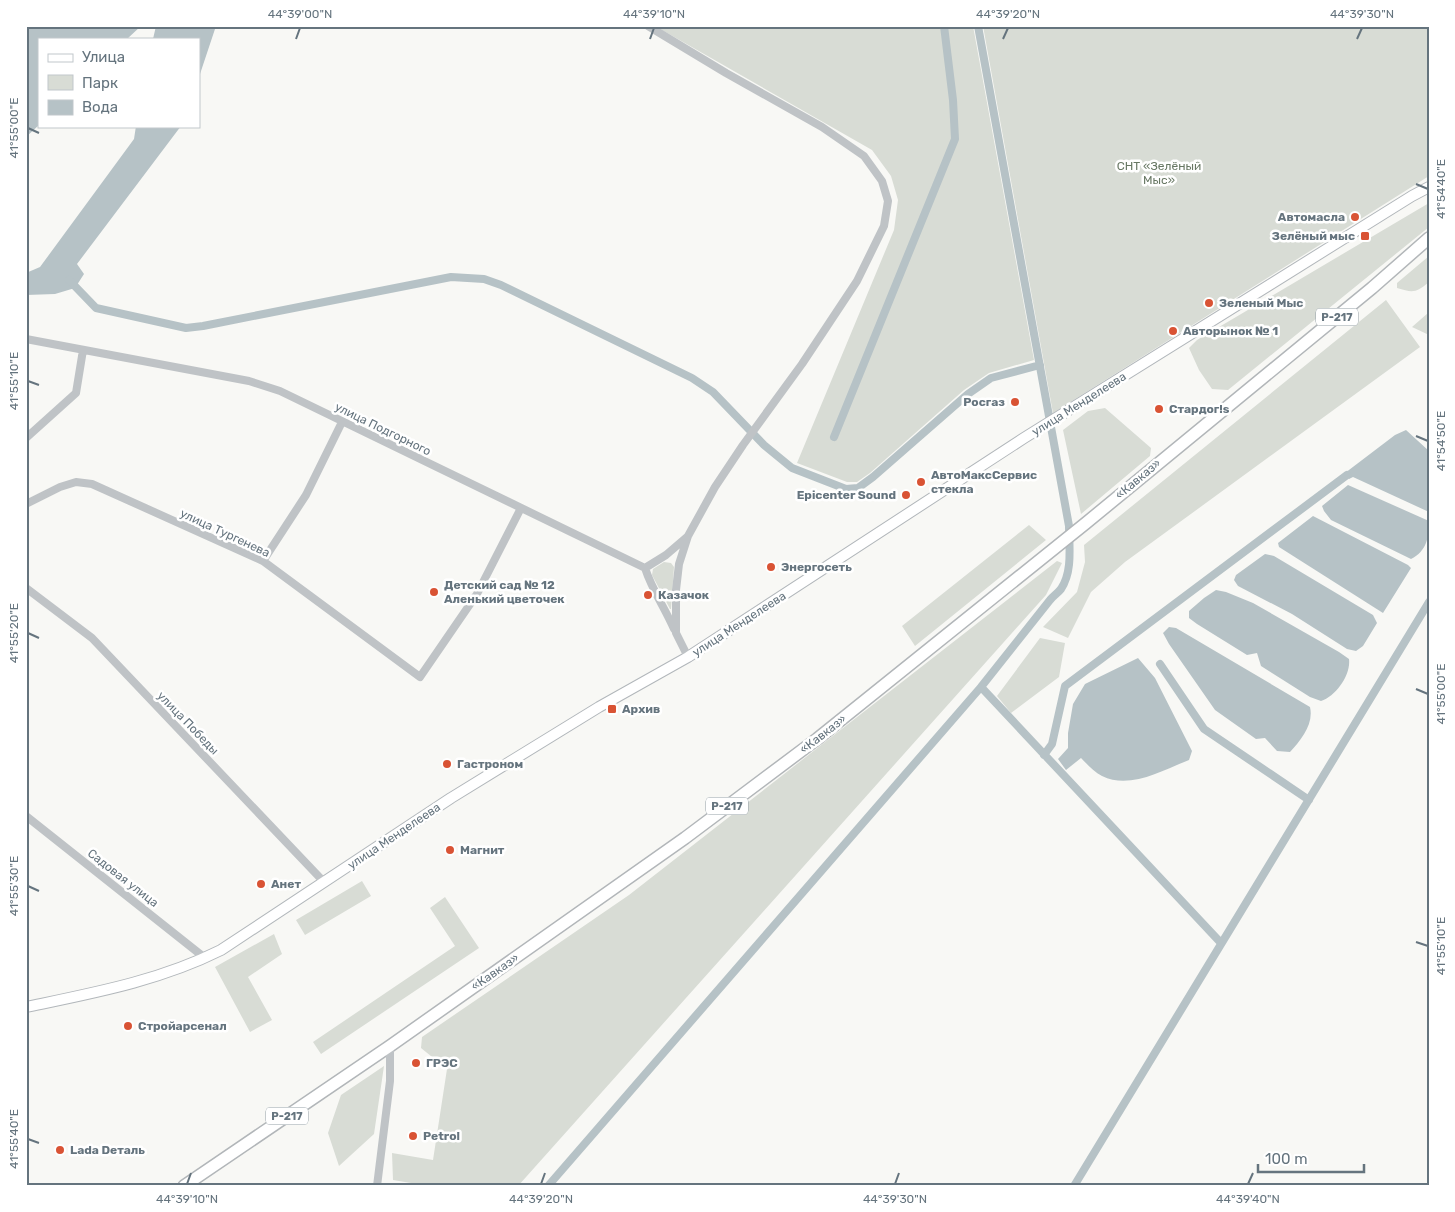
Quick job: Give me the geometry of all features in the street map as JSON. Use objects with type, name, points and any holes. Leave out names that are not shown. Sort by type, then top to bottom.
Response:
[{"type":"highway","name":"«Кавказ»","points":[[184,1186],[390,1046],[685,838],[817,739],[1086,523],[1372,288],[1429,238]]},
{"type":"main road","name":"улица Менделеева","points":[[26,1007],[160,976],[221,950],[451,798],[599,707],[688,657],[1063,413],[1429,187]]},
{"type":"street","points":[[648,26],[822,127],[864,156],[882,181],[888,201],[884,226],[857,282],[715,487],[688,536],[679,564],[676,590],[676,633]]},
{"type":"street","name":"улица Подгорного","points":[[26,339],[249,381],[280,391],[645,568]]},
{"type":"street","points":[[26,438],[76,393],[83,350]]},
{"type":"street","points":[[263,562],[306,495],[342,422]]},
{"type":"street","name":"улица Тургенева","points":[[26,504],[60,487],[76,482],[92,484],[263,562],[420,677],[477,594],[521,508]]},
{"type":"street","points":[[688,536],[666,555],[645,568],[650,584],[664,605],[688,657]]},
{"type":"street","name":"улица Победы","points":[[26,588],[92,638],[324,882]]},
{"type":"street","name":"Садовая улица","points":[[26,816],[205,958]]},
{"type":"street","points":[[377,1186],[390,1081],[390,1046]]},
{"type":"green space","points":[[655,26],[973,26],[1034,360],[989,373],[964,390],[870,473],[857,482],[847,482],[797,463],[894,230],[898,200],[891,176],[872,150]]},
{"type":"green space","name":"СНТ «Зелёный Мыс»","points":[[983,26],[1429,26],[1429,176],[1053,413]]},
{"type":"green space","points":[[1429,203],[1429,227],[1228,390],[1212,389],[1199,370],[1189,348],[1197,340]]},
{"type":"green space","points":[[1429,256],[1429,282],[1414,291],[1397,288],[1397,283]]},
{"type":"green space","points":[[1386,300],[1420,347],[1125,562],[1091,592],[1068,638],[1043,627],[1077,592],[1085,562],[1084,545]]},
{"type":"green space","points":[[1429,313],[1429,335],[1412,327]]},
{"type":"green space","points":[[1105,408],[1151,448],[1150,456],[1081,514],[1063,430],[1088,411]]},
{"type":"green space","points":[[1029,525],[1046,540],[915,646],[902,626]]},
{"type":"green space","points":[[1057,561],[1062,563],[1046,595],[518,1186],[429,1186],[393,1180],[392,1153],[433,1160],[447,1069],[421,1048],[422,1037],[629,895]]},
{"type":"green space","points":[[664,562],[671,563],[674,567],[671,609],[652,575],[653,569]]},
{"type":"green space","points":[[1040,638],[1065,643],[1059,677],[1011,713],[997,696]]},
{"type":"green space","points":[[362,881],[371,896],[305,935],[296,920]]},
{"type":"green space","points":[[445,897],[479,948],[321,1054],[313,1042],[455,946],[430,908]]},
{"type":"green space","points":[[274,934],[282,954],[248,977],[272,1020],[250,1032],[215,967]]},
{"type":"green space","points":[[384,1066],[374,1134],[339,1166],[328,1133],[341,1095]]},
{"type":"water","points":[[26,26],[141,26],[128,38],[38,38],[38,126],[26,137]]},
{"type":"water","points":[[156,26],[216,26],[200,74],[200,38],[153,38]]},
{"type":"water","points":[[136,128],[179,128],[77,264],[84,274],[75,288],[55,294],[26,295],[26,273],[40,267],[134,139]]},
{"type":"water","points":[[1406,430],[1429,451],[1429,512],[1353,477],[1349,479],[1345,473],[1395,435]]},
{"type":"water","points":[[1348,485],[1429,521],[1428,538],[1421,552],[1411,559],[1331,520],[1322,506]]},
{"type":"water","points":[[1313,516],[1411,568],[1383,613],[1279,547],[1278,543]]},
{"type":"water","points":[[1265,554],[1274,556],[1373,615],[1377,623],[1363,646],[1356,651],[1347,649],[1292,614],[1238,586],[1234,580],[1236,575]]},
{"type":"water","points":[[1216,590],[1253,603],[1349,659],[1348,672],[1337,690],[1321,701],[1310,697],[1261,666],[1257,653],[1247,655],[1189,618],[1189,611]]},
{"type":"water","points":[[1169,627],[1176,628],[1310,707],[1311,713],[1308,726],[1290,752],[1277,751],[1265,738],[1256,739],[1215,710],[1169,644],[1163,633]]},
{"type":"water","points":[[1138,658],[1155,678],[1192,751],[1189,760],[1146,777],[1124,781],[1102,776],[1081,758],[1066,770],[1058,759],[1068,748],[1068,733],[1073,704],[1085,684]]},
{"type":"waterway","points":[[834,437],[955,139],[953,100],[944,26]]},
{"type":"waterway","points":[[548,1186],[981,687],[1065,582],[1070,558],[1069,526],[978,26]]},
{"type":"waterway","points":[[69,280],[96,308],[186,328],[451,277],[484,279],[501,285],[692,378],[713,392],[764,445],[792,468],[846,489],[858,488],[873,477],[968,394],[991,378],[1040,365]]},
{"type":"waterway","points":[[1044,755],[1052,744],[1065,686],[1347,475]]},
{"type":"waterway","points":[[1074,1186],[1429,602]]},
{"type":"waterway","points":[[1160,664],[1204,729],[1309,800]]},
{"type":"waterway","points":[[981,687],[1221,943]]},
{"type":"place","name":"Автомасла","points":[[1355,217]]},
{"type":"place","name":"Зелёный мыс","points":[[1365,236]]},
{"type":"place","name":"Зеленый Мыс","points":[[1209,303]]},
{"type":"place","name":"Авторынок № 1","points":[[1173,331]]},
{"type":"place","name":"Росгаз","points":[[1015,402]]},
{"type":"place","name":"Стардог!s","points":[[1159,409]]},
{"type":"place","name":"АвтоМаксСервис стекла","points":[[921,482]]},
{"type":"place","name":"Epicenter Sound","points":[[906,495]]},
{"type":"place","name":"Энергосеть","points":[[771,567]]},
{"type":"place","name":"Детский сад № 12 Аленький цветочек","points":[[434,592]]},
{"type":"place","name":"Казачок","points":[[648,595]]},
{"type":"place","name":"Архив","points":[[612,709]]},
{"type":"place","name":"Гастроном","points":[[447,764]]},
{"type":"place","name":"Магнит","points":[[450,850]]},
{"type":"place","name":"Анет","points":[[261,884]]},
{"type":"place","name":"Стройарсенал","points":[[128,1026]]},
{"type":"place","name":"ГРЭС","points":[[416,1063]]},
{"type":"place","name":"Petrol","points":[[413,1136]]},
{"type":"place","name":"Lada Dеталь","points":[[60,1150]]}]
